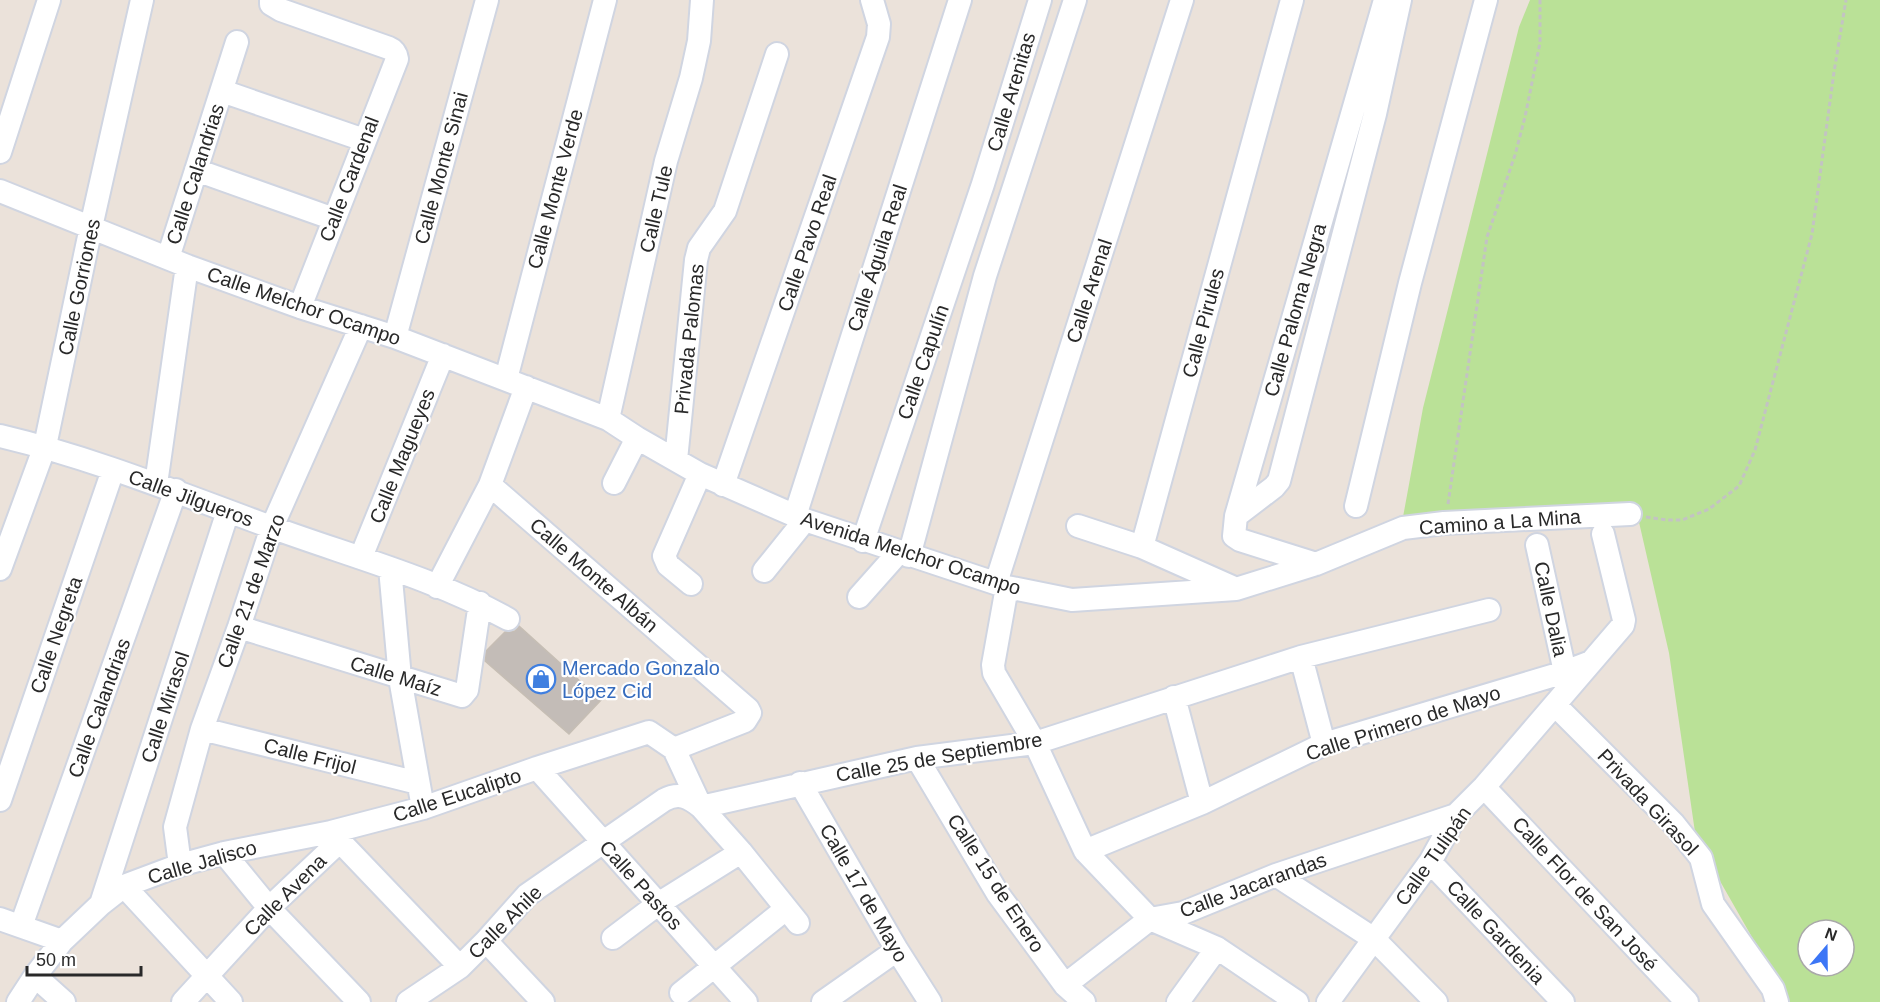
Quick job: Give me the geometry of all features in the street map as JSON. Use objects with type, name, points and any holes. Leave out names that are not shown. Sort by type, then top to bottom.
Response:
[{"type":"street","points":[[0,152],[49,0]]},
{"type":"street","name":"Calle Gorriones","points":[[0,569],[45,446],[142,0]]},
{"type":"street","name":"Calle Monte Sinai","points":[[395,337],[487,0]]},
{"type":"street","name":"Calle Monte Verde","points":[[437,587],[490,485],[516,383],[604,0]]},
{"type":"street","name":"Calle Tule","points":[[608,419],[666,161],[691,78],[699,41],[702,0]]},
{"type":"street","name":"Calle Pavo Real","points":[[723,485],[878,37],[879,24],[873,0]]},
{"type":"street","name":"Calle Águila Real","points":[[800,518],[960,0]]},
{"type":"street","name":"Calle Arenitas","points":[[983,184],[1040,0]]},
{"type":"street","points":[[859,597],[904,554],[985,276],[1075,0]]},
{"type":"street","name":"Calle Arenal","points":[[1150,919],[1085,851],[1035,743],[994,673],[1001,585],[1182,0]]},
{"type":"street","name":"Calle Pirules","points":[[1142,547],[1292,0]]},
{"type":"street","name":"Calle Paloma Negra","points":[[1236,516],[1385,0]]},
{"type":"street","points":[[1316,564],[1236,538],[1233,533],[1236,516],[1274,488],[1279,481],[1374,114],[1400,0]]},
{"type":"street","points":[[1356,506],[1410,283],[1486,0]]},
{"type":"street","name":"Calle Cardenal","points":[[271,2],[281,10],[389,48],[395,52],[397,59],[300,307]]},
{"type":"street","name":"Calle Calandrias","points":[[10,923],[166,487],[177,262],[196,170],[237,42]]},
{"type":"street","name":"Privada Palomas","points":[[676,460],[696,260],[699,249],[725,211],[777,54]]},
{"type":"street","points":[[222,91],[364,140]]},
{"type":"street","points":[[196,170],[334,219]]},
{"type":"street","name":"Calle Capulín","points":[[863,541],[983,184]]},
{"type":"street","name":"Calle Melchor Ocampo","points":[[0,191],[177,262],[300,307],[395,337],[608,419]]},
{"type":"street","name":"Calle 21 de Marzo","points":[[180,865],[175,827],[202,729],[272,527],[361,326]]},
{"type":"street","name":"Calle Magueyes","points":[[361,557],[443,355]]},
{"type":"street","name":"Avenida Melchor Ocampo","points":[[608,419],[700,474],[800,518],[863,541],[1001,585],[1072,600],[1236,589]]},
{"type":"street","name":"Calle Jilgueros","points":[[0,436],[45,446],[361,557],[480,603],[508,619]]},
{"type":"street","points":[[614,483],[637,438]]},
{"type":"street","name":"Calle Negreta","points":[[0,800],[113,470]]},
{"type":"street","points":[[691,584],[668,565],[664,556],[700,474]]},
{"type":"street","name":"Calle Monte Albán","points":[[490,485],[745,705],[750,714],[745,721],[674,749]]},
{"type":"street","name":"Calle Mirasol","points":[[101,904],[228,511]]},
{"type":"street","name":"Camino a La Mina","points":[[1236,589],[1316,564],[1403,528],[1444,523],[1630,514]]},
{"type":"street","points":[[764,571],[800,518]]},
{"type":"street","points":[[1078,526],[1142,547],[1236,589]]},
{"type":"street","name":"Calle Tulipán","points":[[1328,1002],[1430,862],[1456,815],[1484,787],[1622,628],[1624,623],[1603,534]]},
{"type":"street","name":"Calle Dalia","points":[[1537,545],[1565,672]]},
{"type":"street","points":[[390,568],[400,678],[423,808]]},
{"type":"street","name":"Calle Maíz","points":[[239,627],[460,695],[465,694],[480,603]]},
{"type":"street","name":"Calle 25 de Septiembre","points":[[701,807],[917,758],[1035,743],[1301,657],[1489,610]]},
{"type":"street","points":[[1301,657],[1324,744]]},
{"type":"street","name":"Calle Primero de Mayo","points":[[1085,851],[1202,803],[1324,744],[1565,672],[1593,661]]},
{"type":"street","points":[[1174,697],[1202,803]]},
{"type":"street","name":"Privada Girasol","points":[[1555,705],[1674,824],[1701,858],[1713,903],[1773,989],[1778,1002]]},
{"type":"street","name":"Calle Frijol","points":[[202,729],[418,783]]},
{"type":"street","name":"Calle Eucalipto","points":[[335,837],[649,732],[674,749]]},
{"type":"street","points":[[674,749],[701,807],[741,852],[792,916],[681,993]]},
{"type":"street","name":"Calle 15 de Enero","points":[[917,758],[998,894],[1065,985],[1084,1002]]},
{"type":"street","name":"Calle Pastos","points":[[537,768],[746,1002]]},
{"type":"street","name":"Calle 17 de Mayo","points":[[800,783],[897,950],[930,1002]]},
{"type":"street","name":"Calle Flor de San José","points":[[1484,787],[1687,1002]]},
{"type":"street","name":"Calle Ahile","points":[[408,1002],[460,967],[527,895],[602,842],[673,795],[692,800],[701,807]]},
{"type":"street","name":"Calle Jacarandas","points":[[1065,985],[1150,919],[1183,913],[1276,875],[1456,815]]},
{"type":"street","points":[[335,837],[460,967]]},
{"type":"street","name":"Calle Jalisco","points":[[18,1002],[62,941],[124,886],[180,865],[224,853],[335,837]]},
{"type":"street","name":"Calle Avena","points":[[183,1002],[335,837]]},
{"type":"street","points":[[613,938],[658,904],[741,852]]},
{"type":"street","points":[[224,853],[269,908],[359,1002]]},
{"type":"street","name":"Calle Gardenia","points":[[1430,862],[1563,1002]]},
{"type":"street","points":[[1276,875],[1374,939],[1436,1002]]},
{"type":"street","points":[[124,886],[231,1002]]},
{"type":"street","points":[[1150,919],[1217,948],[1297,1002]]},
{"type":"street","points":[[10,923],[62,941]]},
{"type":"street","points":[[486,941],[543,1002]]},
{"type":"street","points":[[1178,1002],[1217,948]]},
{"type":"street","points":[[823,1002],[897,950]]},
{"type":"street","points":[[35,976],[64,1002]]},
{"type":"path","points":[[1444,523],[1486,237],[1515,155],[1525,117],[1539,43],[1540,0]]},
{"type":"path","points":[[1630,514],[1682,520],[1709,509],[1738,486],[1755,450],[1812,234],[1846,0]]},
{"type":"green space","points":[[1530,0],[1880,0],[1880,1002],[1789,1002],[1696,839],[1669,653],[1636,509],[1403,517],[1423,408],[1519,27]]},
{"type":"building","name":"Mercado Gonzalo López Cid","points":[[519,626],[601,700],[569,734],[485,661],[486,651],[505,632],[515,631]]},
{"type":"place","name":"Mercado Gonzalo López Cid","points":[[541,679]]}]
